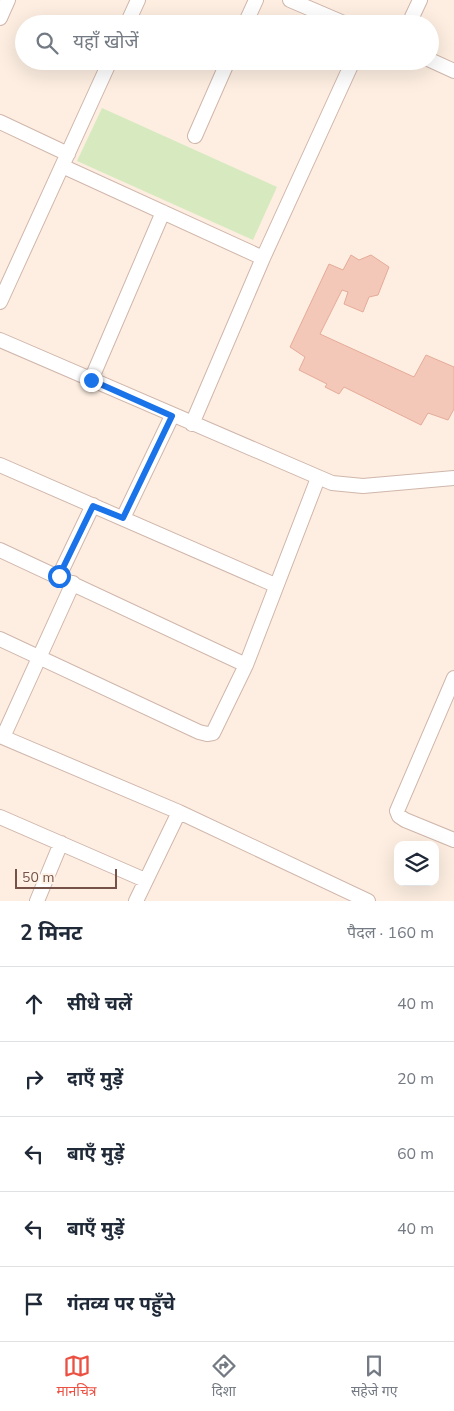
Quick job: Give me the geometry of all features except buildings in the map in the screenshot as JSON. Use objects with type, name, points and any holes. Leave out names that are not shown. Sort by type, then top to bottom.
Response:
[{"type":"street","points":[[0,18],[8,0]]},
{"type":"street","points":[[131,15],[138,0]]},
{"type":"street","points":[[249,15],[256,0]]},
{"type":"street","points":[[290,0],[325,15]]},
{"type":"street","points":[[413,15],[420,0]]},
{"type":"street","points":[[439,64],[454,71]]},
{"type":"street","points":[[0,302],[106,70]]},
{"type":"street","points":[[195,136],[224,70]]},
{"type":"street","points":[[192,424],[263,258],[349,70]]},
{"type":"street","points":[[0,122],[65,160],[163,212],[263,258]]},
{"type":"street","points":[[91,380],[163,212]]},
{"type":"street","points":[[0,340],[172,416],[332,483],[355,486],[454,478]]},
{"type":"street","points":[[123,518],[172,416]]},
{"type":"street","points":[[0,465],[275,585]]},
{"type":"street","points":[[0,639],[207,734],[213,733],[218,727],[246,665],[275,585],[318,478]]},
{"type":"street","points":[[59,576],[93,506]]},
{"type":"street","points":[[0,550],[246,665]]},
{"type":"street","points":[[72,583],[1,736],[179,812],[368,901]]},
{"type":"street","points":[[454,678],[398,811],[399,816],[405,820],[454,840]]},
{"type":"street","points":[[136,901],[179,812]]},
{"type":"street","points":[[0,818],[145,880]]},
{"type":"street","points":[[37,901],[61,843]]},
{"type":"green space","points":[[102,108],[277,187],[253,240],[77,161]]},
{"type":"route","points":[[59,576],[93,506],[123,518],[172,416],[91,380]]}]
